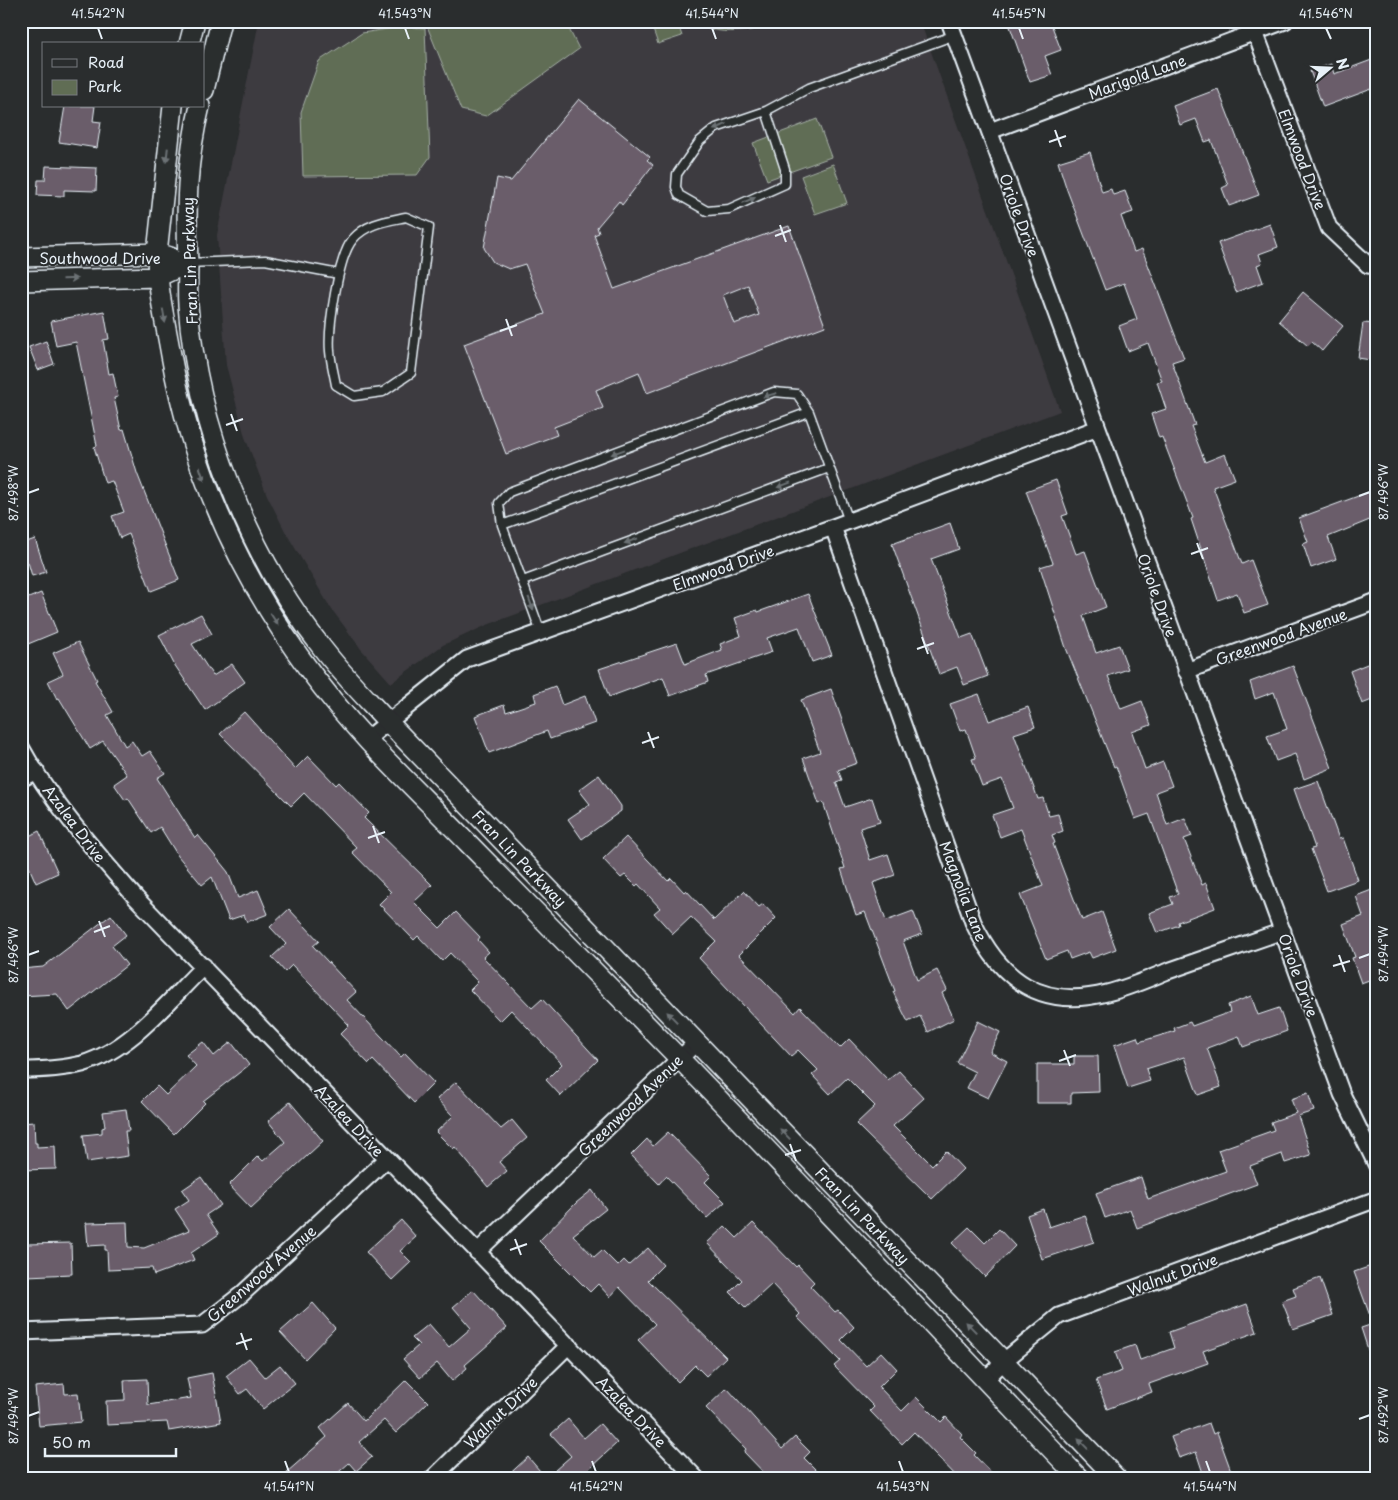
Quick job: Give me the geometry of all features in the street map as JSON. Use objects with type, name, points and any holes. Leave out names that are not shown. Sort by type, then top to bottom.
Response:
[{"type":"street","points":[[189,42],[194,21]]},
{"type":"street","points":[[205,86],[221,21]]},
{"type":"street","name":"Marigold Lane","points":[[990,131],[1285,21]]},
{"type":"street","name":"Oriole Drive","points":[[952,28],[1342,1094],[1377,1166]]},
{"type":"street","name":"Elmwood Drive","points":[[1255,32],[1328,228],[1368,265],[1377,266]]},
{"type":"street","name":"Fran Lin Parkway","points":[[173,108],[157,254],[157,277],[178,396],[190,438],[217,513],[256,590],[285,636],[367,739],[679,1058],[1080,1479]]},
{"type":"street","name":"Fran Lin Parkway","points":[[200,108],[188,168],[185,224],[188,263],[188,305],[202,392],[221,457],[238,502],[284,594],[346,677],[388,722],[1117,1479]]},
{"type":"street","name":"Southwood Drive","points":[[21,257],[157,254],[188,263]]},
{"type":"street","name":"Southwood Drive","points":[[21,281],[157,277],[188,263]]},
{"type":"street","name":"Elmwood Drive","points":[[367,739],[467,659],[833,527],[1098,428]]},
{"type":"street","name":"Magnolia Lane","points":[[833,527],[974,922],[983,943],[995,961],[1009,976],[1028,987],[1049,995],[1070,998],[1107,993],[1283,930]]},
{"type":"street","name":"Greenwood Avenue","points":[[1186,671],[1377,601]]},
{"type":"street","name":"Azalea Drive","points":[[21,746],[36,771],[94,851],[136,898],[204,966],[387,1159],[697,1479]]},
{"type":"street","points":[[21,779],[36,771]]},
{"type":"street","points":[[21,1070],[68,1067],[106,1054],[135,1034],[204,966]]},
{"type":"street","name":"Greenwood Avenue","points":[[477,1252],[697,1042]]},
{"type":"street","name":"Greenwood Avenue","points":[[21,1332],[202,1325],[242,1294],[387,1159]]},
{"type":"street","name":"Walnut Drive","points":[[985,1380],[1004,1361],[1059,1316],[1377,1199]]},
{"type":"street","name":"Walnut Drive","points":[[432,1479],[569,1345]]},
{"type":"lane","points":[[766,110],[785,169],[785,184],[729,209],[707,211],[691,204],[680,195],[676,187],[677,174],[700,141],[716,128],[766,110],[809,88],[952,28]]},
{"type":"lane","points":[[406,217],[429,227],[411,373],[383,392],[354,396],[336,386],[330,350],[334,302],[339,274],[352,239],[369,225],[406,217]]},
{"type":"lane","points":[[188,263],[265,260],[339,274]]},
{"type":"lane","points":[[541,633],[502,525],[499,503],[509,492],[774,392],[797,394],[809,412],[849,521]]},
{"type":"lane","points":[[502,525],[809,412]]},
{"type":"lane","points":[[522,581],[829,468]]},
{"type":"shaded area","points":[[259,21],[920,21],[1060,411],[487,625],[443,645],[391,683],[361,649],[330,607],[285,531],[267,495],[245,437],[226,365],[217,235]]},
{"type":"green space","points":[[425,21],[565,21],[579,49],[486,116],[461,110]]},
{"type":"green space","points":[[650,21],[677,21],[682,36],[658,44]]},
{"type":"green space","points":[[690,21],[781,21],[759,28],[736,32],[712,29]]},
{"type":"green space","points":[[400,27],[425,28],[430,157],[417,175],[303,176],[301,112],[319,61],[362,33]]},
{"type":"green space","points":[[817,119],[831,157],[767,180],[753,143]]},
{"type":"green space","points":[[833,164],[847,203],[815,214],[801,176]]},
{"type":"building","points":[[1008,21],[1050,21],[1061,50],[1045,56],[1052,75],[1030,82]]},
{"type":"building","points":[[1377,58],[1377,87],[1323,107],[1310,71],[1331,64],[1334,74]]},
{"type":"building","points":[[1218,89],[1259,195],[1229,206],[1222,188],[1228,185],[1211,140],[1205,142],[1196,119],[1180,125],[1173,106]]},
{"type":"building","points":[[579,99],[650,157],[647,160],[653,165],[622,205],[619,201],[597,227],[599,233],[594,235],[614,289],[789,226],[825,326],[647,393],[639,372],[596,390],[603,408],[554,427],[557,435],[506,454],[464,344],[545,314],[525,264],[509,269],[493,262],[484,248],[497,178],[511,181]],"holes":[[[748,285],[759,315],[734,324],[723,295]]]},
{"type":"building","points":[[65,108],[95,108],[93,121],[101,122],[97,148],[59,142]]},
{"type":"building","points":[[1090,152],[1102,192],[1111,189],[1113,195],[1125,191],[1133,212],[1121,216],[1134,252],[1142,249],[1184,358],[1172,362],[1195,425],[1191,426],[1205,462],[1225,454],[1235,479],[1213,487],[1242,564],[1251,560],[1268,605],[1244,613],[1237,593],[1218,600],[1191,519],[1193,518],[1162,437],[1159,438],[1151,414],[1166,409],[1157,382],[1162,381],[1148,343],[1128,351],[1119,326],[1137,319],[1124,283],[1105,290],[1058,162]]},
{"type":"building","points":[[46,166],[97,168],[96,191],[64,190],[64,196],[37,195],[38,180],[45,180]]},
{"type":"building","points":[[1270,224],[1278,247],[1259,254],[1262,263],[1257,265],[1263,282],[1236,292],[1218,243]]},
{"type":"building","points":[[1303,292],[1343,326],[1322,351],[1312,342],[1308,346],[1279,321]]},
{"type":"building","points":[[104,311],[109,339],[103,340],[109,374],[113,373],[118,397],[114,398],[121,430],[124,429],[137,473],[179,580],[151,591],[129,534],[120,538],[112,516],[124,512],[112,481],[105,483],[94,447],[97,446],[76,342],[56,346],[51,321]]},
{"type":"building","points":[[1363,323],[1377,324],[1377,361],[1358,358]]},
{"type":"building","points":[[46,341],[54,364],[38,370],[29,347]]},
{"type":"building","points":[[1056,480],[1068,514],[1062,516],[1076,554],[1085,551],[1106,607],[1083,616],[1096,653],[1119,645],[1128,669],[1108,676],[1121,709],[1142,701],[1151,725],[1132,732],[1145,769],[1163,762],[1172,786],[1156,792],[1167,825],[1185,818],[1192,836],[1184,839],[1202,885],[1206,883],[1215,908],[1178,922],[1179,925],[1157,933],[1149,913],[1173,904],[1170,897],[1178,894],[1149,814],[1135,819],[1116,766],[1114,767],[1066,648],[1040,567],[1053,563],[1026,491]]},
{"type":"building","points":[[1377,489],[1377,517],[1328,537],[1336,559],[1311,568],[1303,544],[1308,542],[1299,518]]},
{"type":"building","points":[[950,523],[959,549],[931,559],[961,638],[972,634],[988,676],[964,685],[957,667],[939,674],[892,544]]},
{"type":"building","points":[[35,539],[46,572],[32,576],[28,562],[21,564],[21,544]]},
{"type":"building","points":[[41,593],[57,632],[28,644],[21,627],[21,601]]},
{"type":"building","points":[[808,594],[832,655],[812,662],[799,627],[767,638],[772,652],[706,675],[708,682],[670,696],[663,677],[609,697],[599,669],[677,643],[685,664],[722,650],[720,644],[741,636],[735,618]]},
{"type":"building","points":[[201,614],[212,634],[192,644],[213,676],[232,664],[245,682],[205,710],[174,664],[159,635]]},
{"type":"building","points":[[78,642],[97,680],[95,681],[113,712],[107,715],[125,746],[132,741],[142,756],[150,751],[165,773],[157,778],[195,838],[198,835],[228,872],[238,898],[258,890],[268,914],[247,922],[244,915],[229,920],[212,877],[202,885],[178,856],[160,827],[151,833],[128,798],[125,800],[114,784],[127,775],[103,741],[90,749],[59,698],[57,699],[48,681],[63,674],[53,653]]},
{"type":"building","points":[[1377,660],[1377,698],[1362,704],[1350,671]]},
{"type":"building","points":[[1293,666],[1332,768],[1304,779],[1295,754],[1276,761],[1267,736],[1287,729],[1274,692],[1255,699],[1250,682]]},
{"type":"building","points":[[555,686],[562,705],[585,696],[595,723],[550,739],[547,731],[489,753],[475,716],[504,705],[506,712],[536,702],[534,694]]},
{"type":"building","points":[[831,689],[857,763],[838,770],[842,780],[836,782],[845,807],[872,798],[880,822],[860,828],[870,860],[888,854],[895,875],[873,883],[886,921],[913,911],[922,934],[903,941],[917,980],[937,970],[947,990],[942,993],[954,1019],[928,1032],[920,1016],[908,1022],[893,992],[895,991],[865,912],[856,915],[841,869],[845,868],[823,802],[819,804],[803,758],[820,752],[801,700]]},
{"type":"building","points":[[979,694],[989,721],[1028,707],[1035,727],[1014,734],[1038,799],[1043,798],[1049,816],[1058,814],[1063,831],[1052,835],[1055,843],[1053,844],[1082,920],[1102,912],[1116,949],[1092,958],[1089,952],[1070,959],[1067,951],[1046,959],[1020,895],[1043,886],[1021,829],[1000,837],[992,815],[1013,808],[1002,779],[982,786],[972,759],[976,758],[966,729],[960,731],[950,704]]},
{"type":"building","points":[[244,712],[295,769],[308,756],[336,785],[339,782],[369,813],[364,818],[432,885],[414,902],[440,928],[456,912],[480,937],[478,940],[489,952],[483,957],[532,1008],[542,999],[598,1060],[561,1096],[546,1080],[562,1064],[511,1010],[500,1021],[470,990],[478,982],[450,953],[442,961],[418,936],[414,940],[379,904],[391,892],[352,852],[357,848],[304,793],[291,806],[220,734]]},
{"type":"building","points":[[599,775],[621,806],[621,811],[582,839],[568,819],[590,804],[579,790]]},
{"type":"building","points":[[1318,781],[1339,839],[1343,838],[1358,880],[1327,891],[1311,849],[1315,848],[1294,789]]},
{"type":"building","points":[[39,831],[58,873],[36,883],[29,867],[21,871],[21,840]]},
{"type":"building","points":[[626,837],[668,881],[671,878],[684,892],[686,890],[714,920],[744,891],[759,907],[763,904],[776,918],[739,955],[795,1013],[800,1007],[840,1048],[849,1039],[888,1080],[899,1071],[924,1098],[893,1126],[932,1165],[946,1151],[963,1169],[932,1199],[856,1124],[875,1106],[847,1078],[830,1094],[812,1075],[818,1070],[798,1050],[791,1056],[699,958],[716,941],[691,917],[673,934],[654,913],[660,908],[638,884],[636,886],[625,875],[621,878],[603,859]]},
{"type":"building","points":[[1377,888],[1377,977],[1361,983],[1352,958],[1355,957],[1343,924],[1363,916],[1356,896]]},
{"type":"building","points":[[289,909],[319,941],[313,946],[356,992],[347,1000],[401,1057],[405,1053],[434,1083],[414,1103],[373,1060],[369,1064],[340,1034],[349,1025],[292,965],[285,972],[272,957],[286,944],[270,927]]},
{"type":"building","points":[[111,915],[126,935],[112,946],[127,965],[69,1011],[57,994],[21,996],[21,969],[43,967]]},
{"type":"building","points":[[1251,996],[1258,1015],[1279,1008],[1287,1031],[1243,1047],[1239,1036],[1207,1048],[1221,1087],[1198,1095],[1184,1057],[1146,1069],[1150,1081],[1128,1088],[1114,1045],[1137,1037],[1139,1042],[1175,1031],[1174,1028],[1190,1022],[1192,1026],[1230,1012],[1228,1005]]},
{"type":"building","points":[[978,1021],[1000,1032],[990,1052],[1007,1061],[988,1098],[967,1088],[975,1072],[957,1063]]},
{"type":"building","points":[[203,1042],[214,1056],[231,1042],[249,1065],[203,1101],[205,1103],[174,1134],[142,1101],[157,1086],[166,1095],[196,1066],[186,1055]]},
{"type":"building","points":[[1074,1056],[1098,1056],[1099,1092],[1071,1093],[1071,1103],[1037,1103],[1037,1064],[1074,1064]]},
{"type":"building","points":[[456,1082],[501,1129],[512,1120],[527,1138],[499,1162],[507,1171],[488,1187],[455,1147],[453,1149],[436,1132],[453,1116],[437,1099]]},
{"type":"building","points":[[1308,1093],[1314,1111],[1298,1116],[1311,1155],[1285,1163],[1282,1154],[1250,1166],[1257,1184],[1137,1228],[1130,1209],[1105,1218],[1096,1193],[1141,1177],[1148,1199],[1226,1171],[1218,1150],[1274,1130],[1271,1122],[1296,1113],[1291,1099]]},
{"type":"building","points":[[290,1102],[323,1141],[251,1208],[229,1185],[258,1156],[263,1161],[285,1142],[268,1121]]},
{"type":"building","points":[[126,1109],[129,1131],[125,1131],[128,1156],[87,1162],[83,1135],[102,1133],[102,1128],[105,1127],[103,1112]]},
{"type":"building","points":[[34,1122],[35,1143],[37,1143],[37,1147],[55,1146],[56,1169],[21,1170],[21,1123]]},
{"type":"building","points":[[668,1132],[711,1176],[705,1182],[725,1202],[707,1218],[666,1176],[659,1184],[631,1155],[647,1139],[653,1146]]},
{"type":"building","points":[[201,1177],[221,1205],[206,1215],[219,1234],[191,1253],[194,1260],[154,1275],[152,1268],[108,1270],[105,1245],[88,1246],[86,1223],[127,1222],[128,1247],[144,1248],[189,1230],[175,1209],[189,1200],[182,1190]]},
{"type":"building","points":[[592,1190],[606,1209],[573,1235],[594,1257],[602,1250],[618,1266],[624,1260],[629,1265],[648,1248],[663,1265],[648,1280],[726,1357],[706,1376],[695,1365],[678,1382],[638,1340],[655,1324],[619,1287],[610,1297],[598,1284],[590,1292],[539,1241],[576,1203]]},
{"type":"building","points":[[1043,1209],[1049,1227],[1085,1215],[1094,1242],[1042,1259],[1027,1215]]},
{"type":"building","points":[[401,1220],[416,1237],[400,1251],[411,1262],[392,1280],[366,1252]]},
{"type":"building","points":[[753,1223],[796,1267],[798,1265],[814,1282],[810,1286],[835,1312],[838,1310],[854,1327],[841,1340],[866,1366],[881,1352],[897,1369],[879,1387],[902,1411],[916,1397],[941,1422],[946,1417],[962,1434],[960,1437],[976,1453],[974,1455],[997,1479],[959,1479],[914,1432],[902,1444],[870,1411],[874,1407],[834,1366],[840,1361],[797,1317],[800,1314],[772,1284],[746,1308],[730,1292],[742,1280],[707,1243],[725,1226],[737,1238]]},
{"type":"building","points":[[969,1227],[985,1243],[999,1229],[1015,1246],[985,1277],[952,1243]]},
{"type":"building","points":[[71,1243],[72,1274],[27,1276],[26,1244]]},
{"type":"building","points":[[1377,1264],[1377,1368],[1374,1368],[1361,1328],[1373,1324],[1354,1272]]},
{"type":"building","points":[[1320,1278],[1333,1315],[1293,1329],[1282,1301],[1296,1296],[1293,1288]]},
{"type":"building","points":[[473,1290],[507,1328],[465,1365],[467,1368],[452,1381],[437,1363],[420,1378],[403,1359],[419,1345],[412,1338],[429,1324],[449,1347],[471,1328],[453,1307]]},
{"type":"building","points":[[313,1303],[335,1328],[305,1359],[280,1332]]},
{"type":"building","points":[[1247,1304],[1257,1332],[1203,1351],[1208,1363],[1149,1384],[1152,1392],[1107,1409],[1096,1380],[1122,1371],[1115,1352],[1135,1345],[1140,1360],[1174,1348],[1169,1332]]},
{"type":"building","points":[[249,1358],[265,1377],[280,1365],[295,1383],[263,1409],[247,1389],[240,1394],[226,1376]]},
{"type":"building","points":[[212,1373],[221,1422],[169,1431],[167,1422],[107,1425],[106,1401],[125,1400],[124,1380],[147,1379],[148,1405],[191,1398],[187,1378]]},
{"type":"building","points":[[406,1380],[428,1402],[396,1433],[384,1420],[359,1442],[372,1457],[356,1471],[349,1463],[331,1479],[279,1479],[327,1437],[320,1428],[348,1403],[364,1421]]},
{"type":"building","points":[[64,1384],[65,1394],[78,1393],[81,1422],[39,1426],[35,1387]]},
{"type":"building","points":[[727,1388],[782,1449],[795,1437],[810,1452],[804,1458],[825,1479],[770,1479],[744,1452],[746,1449],[706,1408]]},
{"type":"building","points":[[568,1419],[584,1438],[600,1424],[617,1443],[578,1479],[504,1479],[528,1457],[546,1478],[571,1456],[551,1434]]},
{"type":"building","points":[[1209,1423],[1213,1434],[1217,1432],[1234,1479],[1205,1479],[1196,1452],[1179,1458],[1171,1437]]}]
